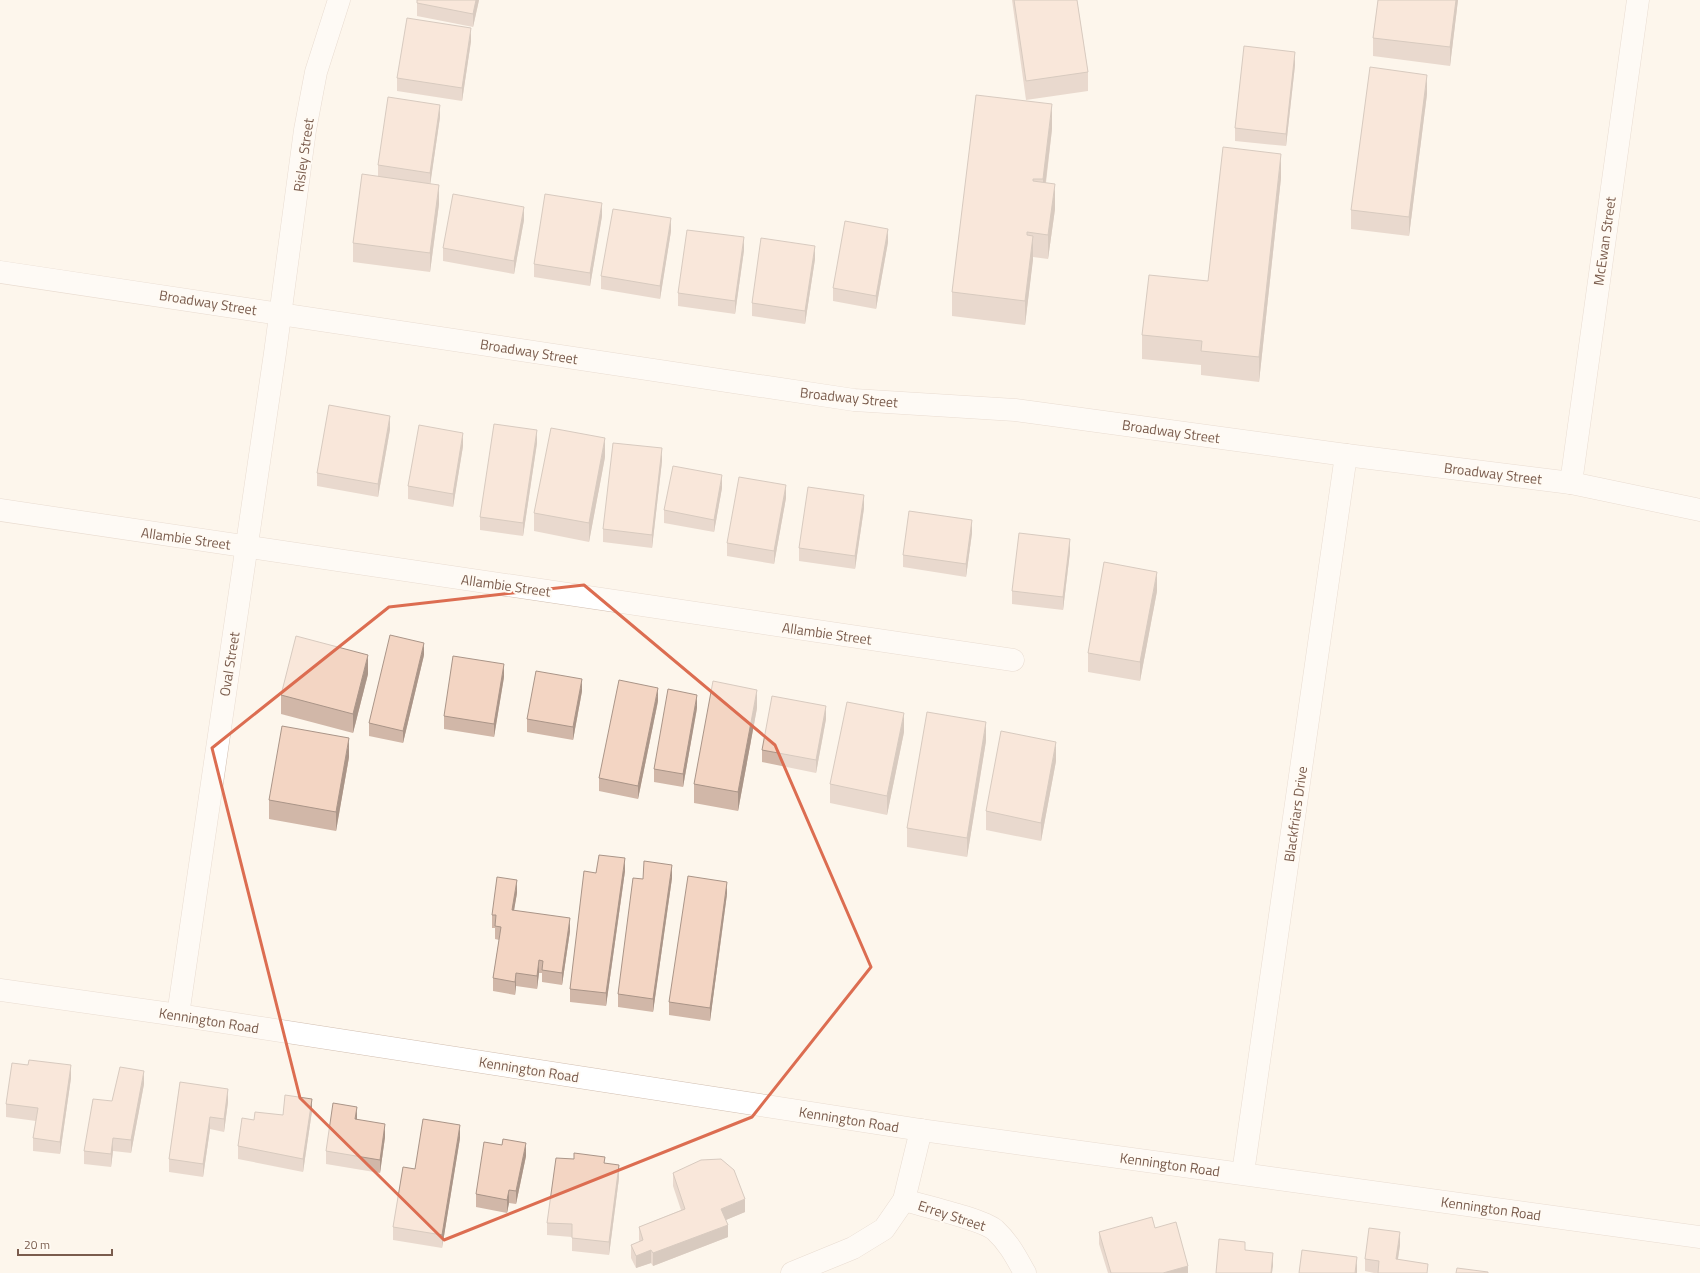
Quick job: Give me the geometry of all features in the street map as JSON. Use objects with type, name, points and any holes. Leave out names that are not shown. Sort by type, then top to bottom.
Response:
[{"type":"street","name":"Risley Street","points":[[280,313],[305,130],[316,72],[339,0]]},
{"type":"street","name":"McEwan Street","points":[[1570,483],[1638,0]]},
{"type":"street","name":"Broadway Street","points":[[0,272],[854,400],[1015,410],[1346,455],[1570,483],[1700,510]]},
{"type":"street","name":"Oval Street","points":[[178,1015],[280,313]]},
{"type":"street","name":"Blackfriars Drive","points":[[1243,1173],[1346,455]]},
{"type":"street","name":"Allambie Street","points":[[0,510],[1013,660]]},
{"type":"street","name":"Kennington Road","points":[[0,990],[178,1015],[921,1130],[1243,1173],[1700,1237]]},
{"type":"street","points":[[792,1273],[853,1248],[884,1229],[904,1200],[921,1130]]},
{"type":"street","name":"Errey Street","points":[[904,1200],[971,1220],[994,1229],[1013,1249],[1025,1273]]},
{"type":"highlighted area","points":[[584,585],[775,745],[871,967],[752,1117],[444,1240],[300,1098],[212,748],[389,607]]},
{"type":"building","points":[[417,0],[476,0],[473,14],[417,3]]},
{"type":"building","points":[[1014,0],[1077,0],[1088,72],[1026,81]]},
{"type":"building","points":[[1378,0],[1456,0],[1450,47],[1373,38]]},
{"type":"building","points":[[407,18],[471,28],[462,88],[397,78]]},
{"type":"building","points":[[1244,46],[1295,52],[1286,134],[1235,128]]},
{"type":"building","points":[[1370,67],[1427,75],[1409,217],[1351,210]]},
{"type":"building","points":[[976,95],[1052,104],[1043,179],[1033,179],[1033,181],[1055,184],[1048,235],[1027,232],[1027,235],[1033,236],[1025,301],[952,292]]},
{"type":"building","points":[[388,97],[440,105],[430,173],[378,165]]},
{"type":"building","points":[[1223,147],[1281,154],[1259,357],[1201,351],[1202,341],[1142,335],[1149,275],[1208,281]]},
{"type":"building","points":[[362,174],[439,185],[430,253],[353,243]]},
{"type":"building","points":[[453,194],[524,207],[514,261],[443,248]]},
{"type":"building","points":[[545,194],[602,203],[590,273],[534,264]]},
{"type":"building","points":[[613,209],[671,218],[660,286],[601,276]]},
{"type":"building","points":[[845,221],[888,229],[876,296],[833,288]]},
{"type":"building","points":[[687,230],[744,237],[735,301],[678,293]]},
{"type":"building","points":[[761,238],[815,246],[805,311],[752,303]]},
{"type":"building","points":[[329,405],[390,416],[378,484],[317,473]]},
{"type":"building","points":[[494,424],[537,430],[523,523],[480,517]]},
{"type":"building","points":[[419,425],[463,433],[453,494],[408,486]]},
{"type":"building","points":[[551,428],[605,438],[589,523],[534,513]]},
{"type":"building","points":[[613,443],[662,448],[652,535],[603,529]]},
{"type":"building","points":[[673,466],[722,475],[714,520],[664,510]]},
{"type":"building","points":[[739,477],[786,485],[774,551],[727,543]]},
{"type":"building","points":[[808,487],[864,495],[855,556],[799,548]]},
{"type":"building","points":[[909,511],[972,520],[966,564],[903,555]]},
{"type":"building","points":[[1019,533],[1070,539],[1063,597],[1012,591]]},
{"type":"building","points":[[1104,562],[1157,572],[1140,662],[1088,653]]},
{"type":"building","points":[[390,635],[424,643],[403,731],[369,723]]},
{"type":"building","points":[[296,636],[368,655],[353,714],[281,695]]},
{"type":"building","points":[[453,656],[504,664],[494,724],[444,716]]},
{"type":"building","points":[[536,671],[582,679],[573,727],[527,719]]},
{"type":"building","points":[[619,680],[658,688],[638,786],[599,778]]},
{"type":"building","points":[[713,681],[757,690],[738,792],[694,784]]},
{"type":"building","points":[[668,689],[697,695],[683,774],[654,769]]},
{"type":"building","points":[[772,696],[826,706],[816,760],[762,750]]},
{"type":"building","points":[[847,702],[904,713],[887,796],[830,784]]},
{"type":"building","points":[[927,712],[986,722],[967,838],[907,828]]},
{"type":"building","points":[[282,726],[349,738],[336,812],[269,800]]},
{"type":"building","points":[[1001,731],[1056,742],[1041,823],[986,811]]},
{"type":"building","points":[[599,855],[625,858],[606,993],[570,989],[584,871],[596,873]]},
{"type":"building","points":[[644,861],[672,865],[653,999],[618,994],[633,878],[643,879]]},
{"type":"building","points":[[688,876],[727,882],[710,1008],[669,1002]]},
{"type":"building","points":[[497,877],[517,880],[512,910],[570,918],[562,973],[542,970],[543,961],[539,960],[537,976],[516,973],[515,982],[493,978],[501,927],[495,926],[496,915],[492,915]]},
{"type":"building","points":[[29,1060],[71,1065],[60,1142],[33,1138],[38,1108],[6,1104],[12,1063],[28,1065]]},
{"type":"building","points":[[120,1067],[144,1071],[131,1140],[113,1138],[111,1154],[84,1151],[93,1099],[112,1101]]},
{"type":"building","points":[[180,1082],[228,1089],[224,1119],[210,1117],[203,1164],[169,1159]]},
{"type":"building","points":[[285,1095],[312,1099],[303,1159],[238,1146],[242,1118],[254,1120],[255,1112],[283,1115]]},
{"type":"building","points":[[333,1103],[357,1107],[355,1119],[385,1124],[380,1160],[326,1151]]},
{"type":"building","points":[[423,1119],[460,1125],[442,1235],[393,1227],[403,1167],[415,1169]]},
{"type":"building","points":[[503,1139],[526,1143],[516,1191],[509,1190],[507,1200],[476,1194],[484,1142],[502,1145]]},
{"type":"building","points":[[574,1153],[605,1157],[604,1163],[619,1165],[609,1242],[572,1238],[572,1224],[547,1223],[556,1158],[574,1159]]},
{"type":"building","points":[[721,1159],[734,1170],[745,1199],[721,1209],[728,1225],[653,1253],[651,1250],[636,1256],[631,1245],[643,1240],[639,1227],[685,1209],[673,1173],[701,1160]]},
{"type":"building","points":[[1152,1217],[1155,1228],[1176,1222],[1188,1266],[1163,1273],[1111,1273],[1099,1232]]},
{"type":"building","points":[[1369,1228],[1400,1232],[1396,1259],[1428,1264],[1427,1273],[1378,1273],[1379,1261],[1365,1259]]},
{"type":"building","points":[[1219,1239],[1245,1242],[1245,1250],[1273,1253],[1271,1273],[1216,1273]]},
{"type":"building","points":[[1302,1250],[1357,1257],[1355,1273],[1299,1273]]},
{"type":"building","points":[[1457,1268],[1488,1272],[1488,1273],[1456,1273]]}]
